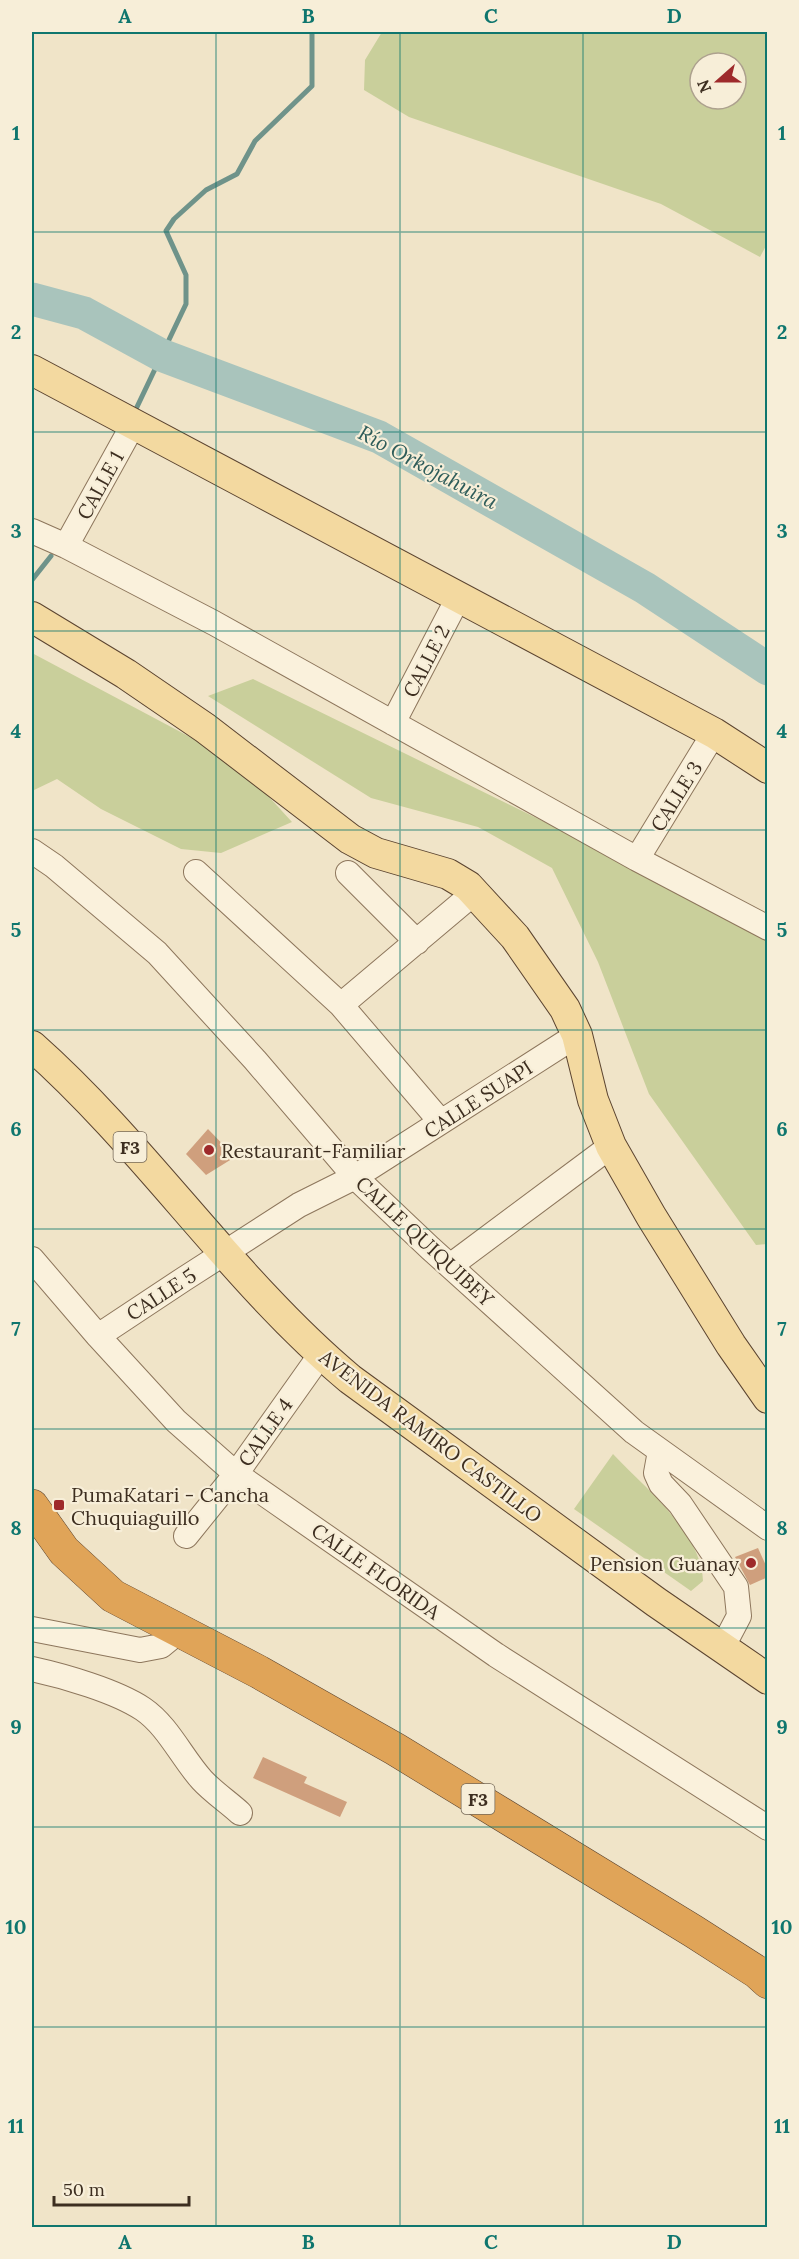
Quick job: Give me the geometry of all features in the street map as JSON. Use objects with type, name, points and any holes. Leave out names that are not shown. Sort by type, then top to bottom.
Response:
[{"type":"highway","name":"F3","points":[[32,1506],[64,1551],[87,1575],[113,1596],[178,1632],[260,1672],[395,1749],[693,1931],[757,1972],[768,1982]]},
{"type":"main road","points":[[32,370],[714,733],[768,768]]},
{"type":"main road","points":[[32,617],[126,674],[205,728],[350,839],[376,853],[448,874],[468,886],[515,937],[565,1009],[577,1035],[593,1100],[611,1146],[730,1345],[768,1398]]},
{"type":"main road","name":"AVENIDA RAMIRO CASTILLO","points":[[32,1046],[104,1118],[224,1254],[321,1354],[350,1379],[768,1679]]},
{"type":"street","name":"CALLE 1","points":[[66,546],[134,423]]},
{"type":"street","points":[[32,531],[66,546],[214,623],[637,859],[768,928]]},
{"type":"street","name":"CALLE 2","points":[[393,723],[458,598]]},
{"type":"street","name":"CALLE 3","points":[[637,859],[714,733]]},
{"type":"street","name":"CALLE QUIQUIBEY","points":[[32,851],[54,866],[157,953],[255,1060],[355,1178],[450,1266],[634,1432],[768,1528]]},
{"type":"street","points":[[196,872],[341,1005],[441,1122]]},
{"type":"street","points":[[348,873],[417,942]]},
{"type":"street","points":[[341,1005],[474,893]]},
{"type":"street","name":"CALLE SUAPI","points":[[224,1254],[299,1205],[355,1178],[577,1035]]},
{"type":"street","points":[[450,1266],[611,1146]]},
{"type":"street","name":"CALLE 5","points":[[98,1336],[224,1254]]},
{"type":"street","name":"CALLE FLORIDA","points":[[32,1259],[98,1336],[177,1421],[236,1474],[496,1655],[768,1828]]},
{"type":"street","name":"CALLE 4","points":[[186,1536],[236,1474],[321,1354]]},
{"type":"street","points":[[660,1451],[656,1473],[661,1484],[680,1504],[736,1587],[739,1616],[729,1635],[719,1646]]},
{"type":"street","points":[[32,1629],[140,1650],[161,1646],[178,1632]]},
{"type":"street","points":[[32,1669],[64,1676],[145,1710],[163,1729],[203,1781],[240,1813]]},
{"type":"green space","points":[[382,32],[767,32],[767,244],[760,257],[661,204],[409,117],[364,90],[365,60]]},
{"type":"green space","points":[[32,653],[237,762],[292,822],[221,853],[181,849],[101,809],[57,779],[32,791]]},
{"type":"green space","points":[[253,679],[657,877],[767,926],[767,1244],[756,1245],[649,1094],[598,962],[552,868],[478,827],[371,798],[208,696]]},
{"type":"green space","points":[[613,1454],[669,1512],[693,1546],[700,1563],[703,1581],[691,1591],[574,1509]]},
{"type":"building","name":"Restaurant-Familiar","points":[[208,1129],[235,1157],[206,1175],[186,1154]]},
{"type":"building","name":"Pension Guanay","points":[[758,1548],[768,1570],[768,1577],[750,1585],[735,1557]]},
{"type":"building","points":[[263,1757],[307,1777],[304,1783],[347,1802],[340,1817],[253,1778]]},
{"type":"waterway","points":[[136,409],[186,304],[186,275],[166,231],[174,219],[206,190],[237,174],[255,141],[312,86],[312,32]]},
{"type":"waterway","name":"Río Orkojahuira","points":[[32,299],[84,313],[161,355],[379,437],[645,588],[768,669]]},
{"type":"waterway","points":[[32,580],[51,556]]},
{"type":"place","name":"Restaurant-Familiar","points":[[209,1150]]},
{"type":"place","name":"PumaKatari - Cancha Chuquiaguillo","points":[[59,1505]]},
{"type":"place","name":"Pension Guanay","points":[[751,1563]]}]
